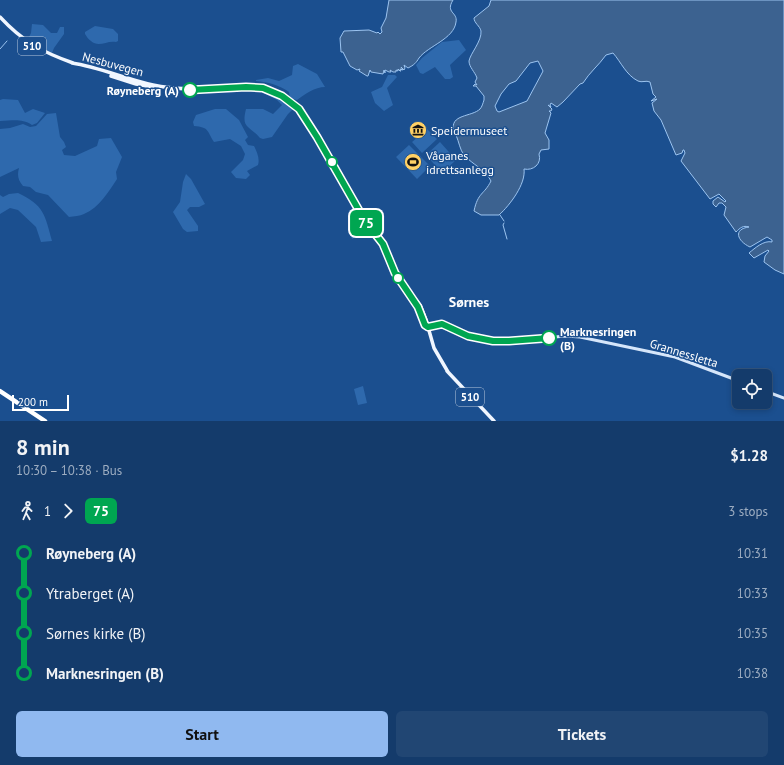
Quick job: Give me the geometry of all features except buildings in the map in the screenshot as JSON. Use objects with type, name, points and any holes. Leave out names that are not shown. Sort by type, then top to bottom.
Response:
[{"type":"highway","points":[[0,393],[41,421]]},
{"type":"highway","points":[[0,393],[45,421]]},
{"type":"main road","name":"Nesbuvegen","points":[[0,17],[10,28],[29,44],[56,58],[140,85],[190,90],[246,87],[263,88],[275,92],[296,106],[305,117],[365,221],[383,244],[397,276],[408,290],[418,307],[427,325],[434,348],[448,372],[494,421]]},
{"type":"main road","name":"Grannessletta","points":[[427,325],[446,325],[476,338],[493,341],[566,336],[580,337],[671,356],[732,378]]},
{"type":"main road","points":[[772,394],[784,398]]},
{"type":"shaded area","points":[[389,0],[453,0],[450,8],[455,16],[456,22],[451,33],[446,38],[423,54],[412,66],[408,68],[404,65],[404,70],[401,67],[403,70],[400,69],[400,71],[398,69],[396,72],[390,70],[391,72],[389,72],[385,70],[385,73],[384,70],[383,74],[371,72],[370,70],[367,76],[359,71],[360,69],[357,70],[350,66],[343,52],[341,52],[340,38],[344,31],[369,30],[380,34],[386,18]]},
{"type":"shaded area","points":[[491,0],[784,0],[784,274],[775,270],[764,262],[765,256],[769,251],[768,250],[754,258],[749,253],[766,242],[772,242],[772,240],[767,237],[750,247],[742,242],[739,233],[744,228],[749,227],[747,226],[740,228],[736,232],[724,215],[726,207],[722,203],[719,203],[716,207],[713,204],[713,201],[718,197],[725,202],[726,201],[719,194],[710,199],[681,161],[685,153],[684,150],[682,153],[676,155],[661,120],[654,111],[652,103],[657,99],[651,101],[656,97],[653,94],[650,82],[640,82],[634,78],[627,72],[613,53],[606,55],[583,83],[580,84],[557,107],[551,103],[551,107],[548,105],[552,109],[549,111],[551,113],[545,133],[549,140],[549,149],[541,150],[539,154],[540,158],[536,166],[531,169],[524,169],[524,175],[520,188],[508,206],[499,215],[481,215],[474,211],[477,200],[491,181],[486,173],[464,155],[455,135],[456,133],[453,126],[458,119],[480,109],[484,100],[484,96],[476,86],[473,86],[475,84],[477,85],[475,82],[477,78],[469,61],[481,35],[481,31],[474,18],[489,6]],"holes":[[[538,61],[543,71],[527,101],[499,112],[497,111],[495,106],[501,94],[509,84],[516,81],[530,63]]]},
{"type":"shaded area","points":[[32,24],[43,25],[51,33],[57,33],[60,27],[64,27],[64,34],[52,53],[28,39],[31,33]]},
{"type":"shaded area","points":[[95,26],[113,29],[118,34],[118,41],[100,44],[94,43],[88,38],[85,32]]},
{"type":"shaded area","points":[[459,40],[466,50],[450,65],[453,77],[450,79],[445,79],[435,67],[423,74],[420,73],[416,65],[422,58],[442,42]]},
{"type":"shaded area","points":[[298,64],[317,74],[325,87],[321,87],[307,93],[297,100],[290,98],[289,92],[281,87],[256,81],[268,78],[279,81],[292,75],[293,66]]},
{"type":"shaded area","points":[[388,75],[395,75],[397,77],[387,88],[393,105],[384,111],[375,103],[371,92],[382,87]]},
{"type":"shaded area","points":[[260,90],[278,96],[286,101],[291,108],[294,108],[272,137],[263,139],[245,124],[246,109],[263,109],[273,114],[282,105],[277,100]]},
{"type":"shaded area","points":[[0,100],[18,100],[25,113],[33,109],[45,113],[37,123],[32,125],[12,120],[0,121]]},
{"type":"shaded area","points":[[215,109],[226,109],[239,120],[248,137],[245,140],[248,145],[254,146],[259,163],[247,171],[250,175],[246,179],[236,178],[231,172],[243,160],[245,154],[241,146],[230,139],[214,142],[209,132],[202,127],[194,126],[193,122],[196,115]]},
{"type":"shaded area","points":[[56,113],[60,137],[66,147],[62,150],[64,155],[75,156],[97,146],[99,139],[111,138],[122,157],[116,172],[117,179],[107,194],[94,208],[81,215],[69,217],[48,195],[36,192],[30,187],[23,186],[18,177],[19,168],[0,177],[0,129],[23,124],[30,127],[36,126],[47,114]]},
{"type":"shaded area","points":[[427,129],[437,139],[422,153],[412,142]]},
{"type":"shaded area","points":[[440,142],[456,160],[442,173],[426,155]]},
{"type":"shaded area","name":"Våganes idrettsanlegg","points":[[409,145],[430,166],[417,179],[396,157]]},
{"type":"shaded area","points":[[186,174],[191,179],[205,204],[199,207],[190,207],[187,210],[198,226],[198,231],[187,232],[183,229],[173,212],[180,202],[183,182]]},
{"type":"shaded area","points":[[18,193],[27,197],[42,212],[52,241],[41,242],[36,227],[18,210],[10,208],[0,214],[0,195],[3,197],[9,194]]},
{"type":"shaded area","points":[[356,211],[368,230],[352,239],[351,236],[358,232]]},
{"type":"shaded area","points":[[363,386],[367,403],[358,405],[354,389]]},
{"type":"waterway","points":[[0,49],[7,41]]},
{"type":"waterway","points":[[500,215],[504,221]]},
{"type":"waterway","points":[[504,223],[503,225],[507,239]]},
{"type":"bus line","name":"75","points":[[190,90],[246,87],[263,88],[275,92],[293,103],[305,117],[365,221],[383,244],[395,273],[418,307],[425,325],[428,327],[436,324],[442,324],[468,336],[500,342],[549,338]]},
{"type":"place","name":"Røyneberg (A)","points":[[190,90]]},
{"type":"place","name":"Speidermuseet","points":[[418,130]]},
{"type":"place","name":"Våganes idrettsanlegg","points":[[413,162]]},
{"type":"place","name":"Marknesringen (B)","points":[[549,338]]},
{"type":"district","name":"Sørnes","points":[[469,302]]}]
